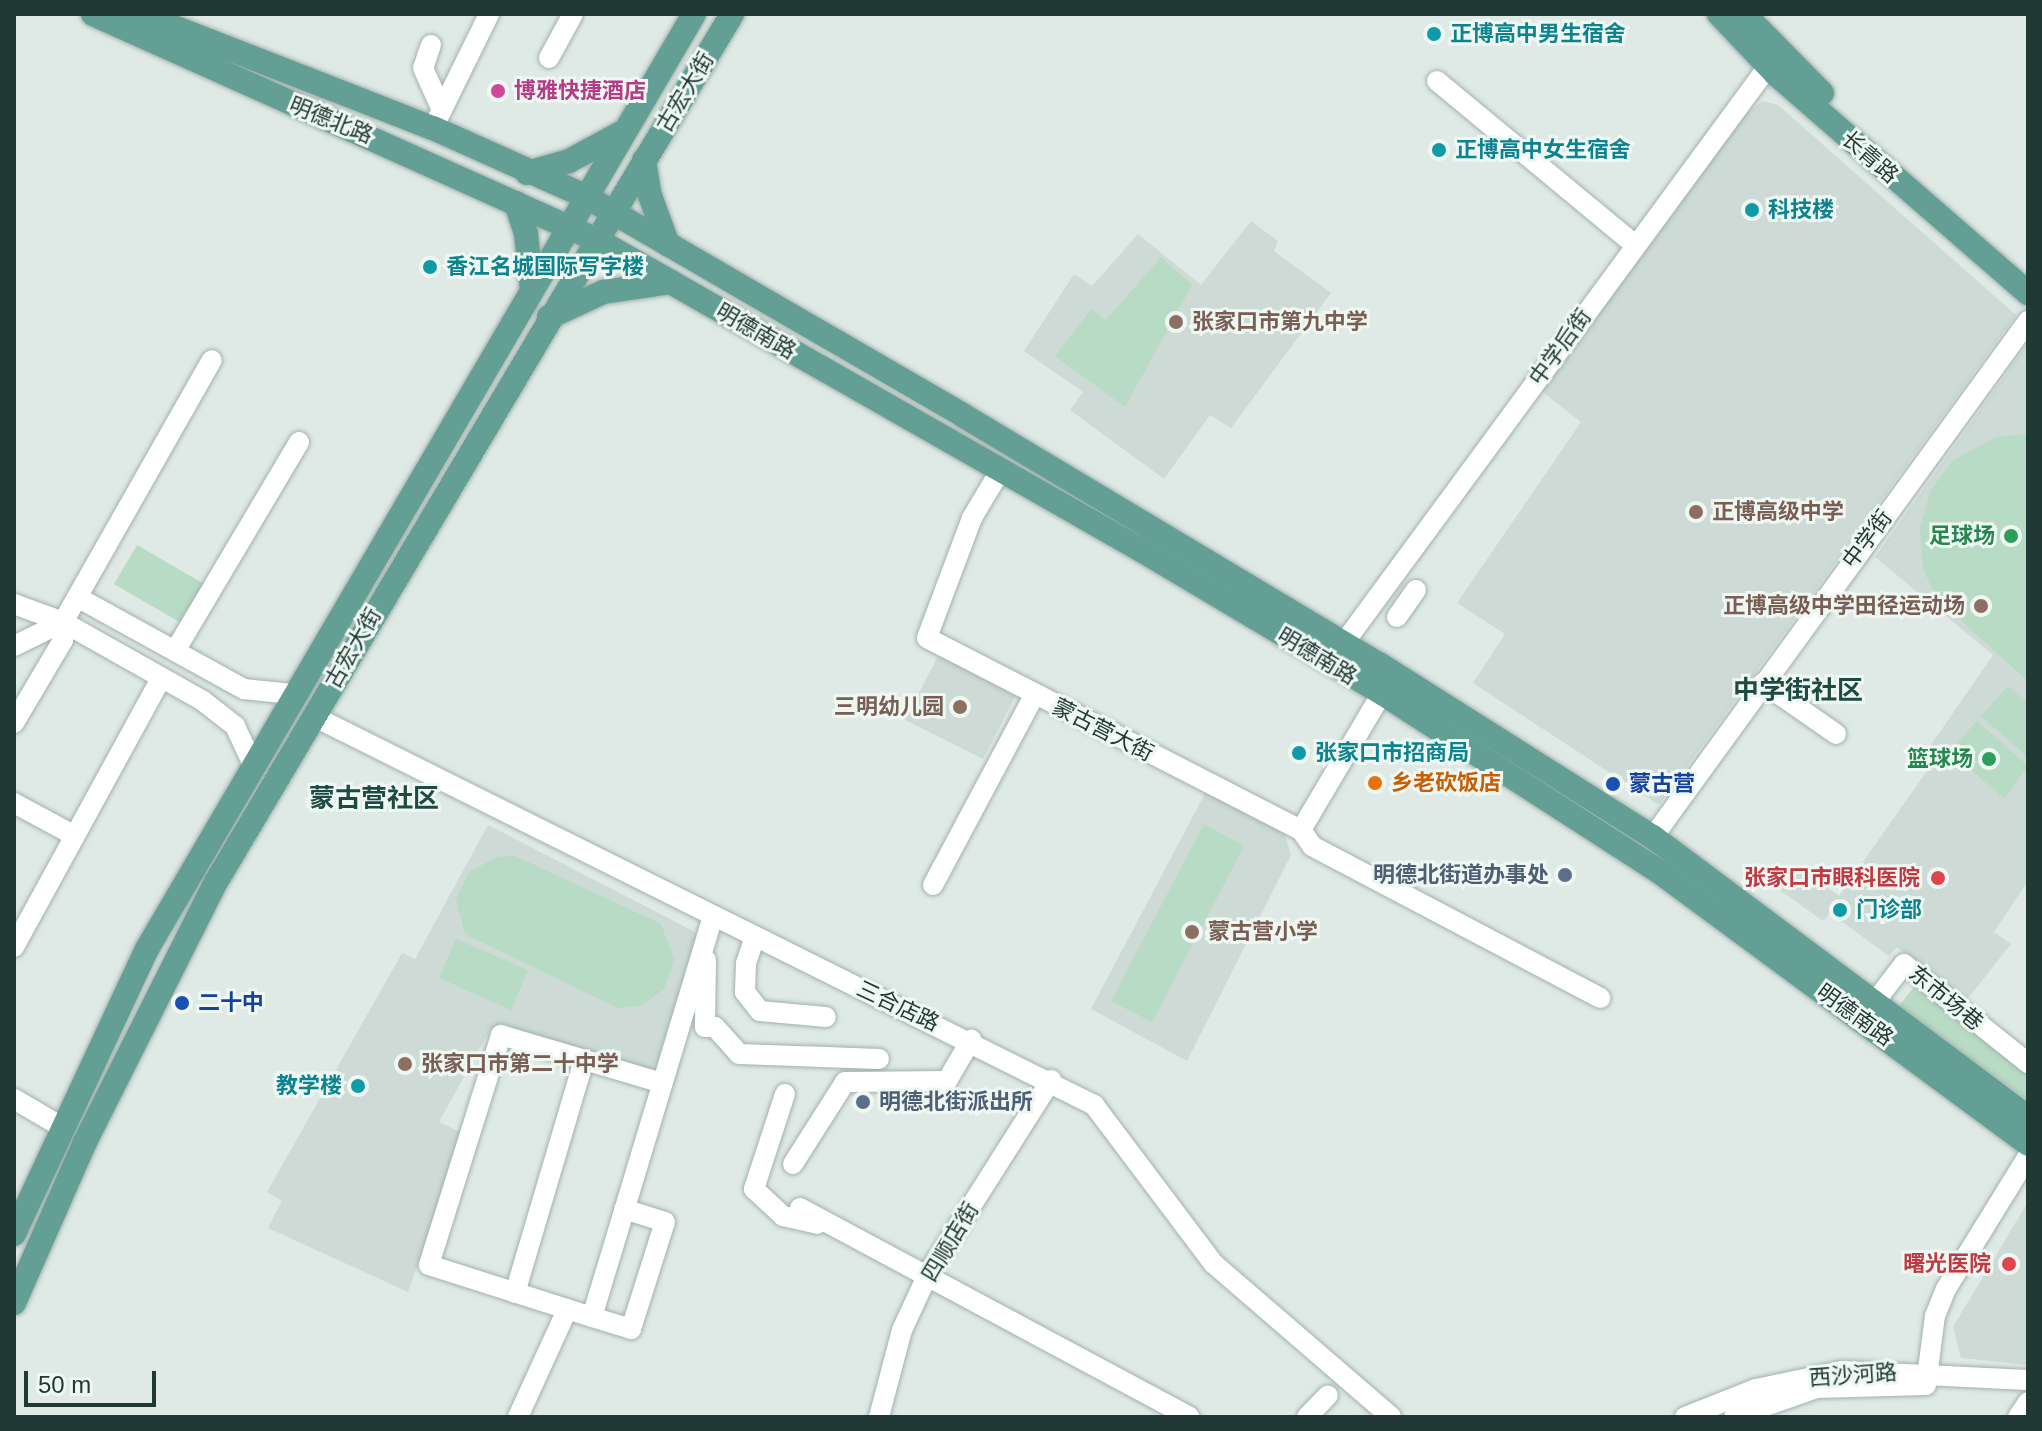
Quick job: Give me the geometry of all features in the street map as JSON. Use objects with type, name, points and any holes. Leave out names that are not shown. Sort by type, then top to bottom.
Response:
[{"type":"main road","name":"明德北路","points":[[93,14],[568,226]]},
{"type":"main road","name":"明德北路","points":[[140,14],[384,110],[438,119],[527,173],[585,196]]},
{"type":"main road","name":"古宏大街","points":[[14,1234],[147,949],[252,762],[694,14]]},
{"type":"main road","name":"古宏大街","points":[[14,1303],[152,1005],[216,882],[549,317],[732,14]]},
{"type":"main road","name":"长青路","points":[[1719,14],[2009,259],[2028,285]]},
{"type":"main road","name":"长青路","points":[[1744,14],[1773,59],[2028,293]]},
{"type":"main road","points":[[373,137],[384,110]]},
{"type":"main road","points":[[527,173],[569,161],[621,133]]},
{"type":"main road","points":[[644,160],[652,205],[668,245]]},
{"type":"main road","name":"明德南路","points":[[585,196],[1379,664],[1653,837],[1734,912],[2028,1144]]},
{"type":"main road","points":[[516,203],[526,234],[532,290]]},
{"type":"main road","name":"明德南路","points":[[568,226],[1000,471],[1374,690],[1661,873],[1734,912],[1874,1003],[2028,1118]]},
{"type":"main road","points":[[549,317],[603,292],[671,282]]},
{"type":"main road","points":[[754,330],[769,303]]},
{"type":"main road","points":[[356,587],[381,601]]},
{"type":"main road","points":[[1374,690],[1379,664]]},
{"type":"street","points":[[438,119],[489,14]]},
{"type":"street","points":[[549,58],[573,14]]},
{"type":"street","points":[[431,45],[423,68],[438,119]]},
{"type":"street","name":"中学后街","points":[[1344,643],[1482,464],[1635,245],[1773,59]]},
{"type":"street","points":[[1437,81],[1635,245]]},
{"type":"street","name":"中学街","points":[[1653,837],[2028,321]]},
{"type":"street","points":[[14,723],[63,640],[63,622],[212,360]]},
{"type":"street","points":[[1455,512],[1482,464],[1517,424]]},
{"type":"street","points":[[175,651],[299,442]]},
{"type":"street","name":"蒙古营大街","points":[[1000,471],[972,518],[927,638],[1301,830],[1312,846],[1600,998]]},
{"type":"street","points":[[1386,586],[1407,603]]},
{"type":"street","points":[[77,597],[244,689],[292,694]]},
{"type":"street","points":[[14,604],[63,622],[161,678],[235,726],[252,762]]},
{"type":"street","points":[[14,646],[63,622]]},
{"type":"street","points":[[14,947],[161,678]]},
{"type":"street","points":[[1763,683],[1836,734]]},
{"type":"street","points":[[1301,830],[1374,690]]},
{"type":"street","points":[[933,885],[1035,694]]},
{"type":"street","name":"三合店路","points":[[313,716],[712,919],[971,1040],[1094,1105],[1117,1129],[1214,1264],[1391,1417]]},
{"type":"street","points":[[14,803],[75,836]]},
{"type":"street","points":[[712,919],[695,1005],[705,1027],[715,1027],[739,1054],[879,1059]]},
{"type":"street","points":[[754,939],[746,963],[745,992],[760,1011],[826,1017]]},
{"type":"street","points":[[592,1317],[662,1083],[695,1005],[706,956]]},
{"type":"street","name":"东市场巷","points":[[1874,1003],[1904,964],[2028,1063]]},
{"type":"street","points":[[624,1209],[665,1222],[631,1329],[429,1265],[501,1035],[662,1083]]},
{"type":"street","points":[[793,1164],[845,1082],[947,1081],[971,1040]]},
{"type":"street","points":[[515,1293],[584,1060]]},
{"type":"street","name":"四顺店街","points":[[879,1417],[902,1330],[928,1274],[1051,1080]]},
{"type":"street","points":[[785,1094],[754,1189],[783,1216],[810,1225],[830,1223]]},
{"type":"street","points":[[14,1099],[62,1127]]},
{"type":"street","points":[[1927,1379],[1935,1316],[1946,1289],[2028,1156]]},
{"type":"street","points":[[800,1208],[928,1274],[1189,1417]]},
{"type":"street","points":[[518,1417],[567,1310]]},
{"type":"street","name":"西沙河路","points":[[1685,1417],[1806,1377],[1842,1371],[2028,1391]]},
{"type":"street","name":"西沙河路","points":[[1734,1417],[1817,1388],[1927,1379],[2028,1380]]},
{"type":"street","points":[[1307,1417],[1328,1395]]},
{"type":"street","points":[[2018,1417],[2028,1402]]},
{"type":"shaded area","name":"正博高级中学","points":[[1763,101],[1778,105],[2016,315],[1659,805],[1473,683],[1505,634],[1457,603],[1581,422],[1540,390],[1744,115]]},
{"type":"shaded area","name":"张家口市第九中学","points":[[1251,221],[1278,241],[1274,251],[1331,293],[1231,428],[1210,415],[1164,479],[1070,410],[1083,392],[1024,351],[1074,274],[1092,286],[1138,234],[1201,285]]},
{"type":"shaded area","points":[[2028,343],[2028,881],[1994,932],[2011,944],[1966,1001],[1897,947],[1889,956],[1830,913],[1823,921],[1781,891],[1798,867],[1839,896],[1936,758],[1963,777],[1928,749],[1993,655],[1875,557]]},
{"type":"shaded area","name":"三明幼儿园","points":[[939,654],[1016,695],[983,759],[905,720]]},
{"type":"shaded area","name":"蒙古营小学","points":[[1209,786],[1282,825],[1291,855],[1187,1061],[1091,1009]]},
{"type":"shaded area","name":"张家口市第二十中学","points":[[488,825],[697,933],[653,1076],[491,1028],[439,1122],[464,1134],[408,1292],[268,1228],[282,1201],[267,1192],[402,953],[415,959]]},
{"type":"shaded area","name":"曙光医院","points":[[2028,1202],[2028,1365],[1961,1358],[1953,1327]]},
{"type":"green space","points":[[1161,257],[1192,285],[1125,407],[1055,356],[1091,309],[1106,320]]},
{"type":"green space","points":[[2028,434],[2028,681],[1936,598],[1923,568],[1920,527],[1931,490],[1952,461],[1996,437]]},
{"type":"green space","points":[[137,545],[206,585],[183,624],[114,584]]},
{"type":"green space","name":"篮球场","points":[[2008,686],[2028,704],[2028,757],[1981,716]]},
{"type":"green space","name":"篮球场","points":[[1977,721],[2028,766],[2004,799],[1950,751]]},
{"type":"green space","points":[[1204,824],[1244,846],[1152,1022],[1111,1001]]},
{"type":"green space","points":[[515,856],[661,924],[674,959],[664,989],[640,1006],[618,1008],[465,934],[456,899],[469,872],[497,857]]},
{"type":"green space","points":[[456,939],[528,970],[511,1010],[439,978]]},
{"type":"green space","points":[[1914,987],[2028,1070],[2028,1100],[1897,1008]]},
{"type":"place","name":"正博高中男生宿舍","points":[[1434,34]]},
{"type":"place","name":"博雅快捷酒店","points":[[498,91]]},
{"type":"place","name":"正博高中女生宿舍","points":[[1439,150]]},
{"type":"place","name":"科技楼","points":[[1752,210]]},
{"type":"place","name":"香江名城国际写字楼","points":[[430,267]]},
{"type":"place","name":"张家口市第九中学","points":[[1176,322]]},
{"type":"place","name":"正博高级中学","points":[[1696,512]]},
{"type":"place","name":"足球场","points":[[2011,536]]},
{"type":"place","name":"正博高级中学田径运动场","points":[[1981,606]]},
{"type":"place","name":"三明幼儿园","points":[[960,707]]},
{"type":"place","name":"张家口市招商局","points":[[1299,753]]},
{"type":"place","name":"篮球场","points":[[1989,759]]},
{"type":"place","name":"乡老砍饭店","points":[[1375,783]]},
{"type":"place","name":"蒙古营","points":[[1613,784]]},
{"type":"place","name":"明德北街道办事处","points":[[1565,875]]},
{"type":"place","name":"张家口市眼科医院","points":[[1938,878]]},
{"type":"place","name":"门诊部","points":[[1840,910]]},
{"type":"place","name":"蒙古营小学","points":[[1192,932]]},
{"type":"place","name":"二十中","points":[[182,1003]]},
{"type":"place","name":"张家口市第二十中学","points":[[405,1064]]},
{"type":"place","name":"教学楼","points":[[358,1086]]},
{"type":"place","name":"明德北街派出所","points":[[863,1102]]},
{"type":"place","name":"曙光医院","points":[[2009,1264]]},
{"type":"district","name":"中学街社区","points":[[1798,691]]},
{"type":"district","name":"蒙古营社区","points":[[374,799]]}]
